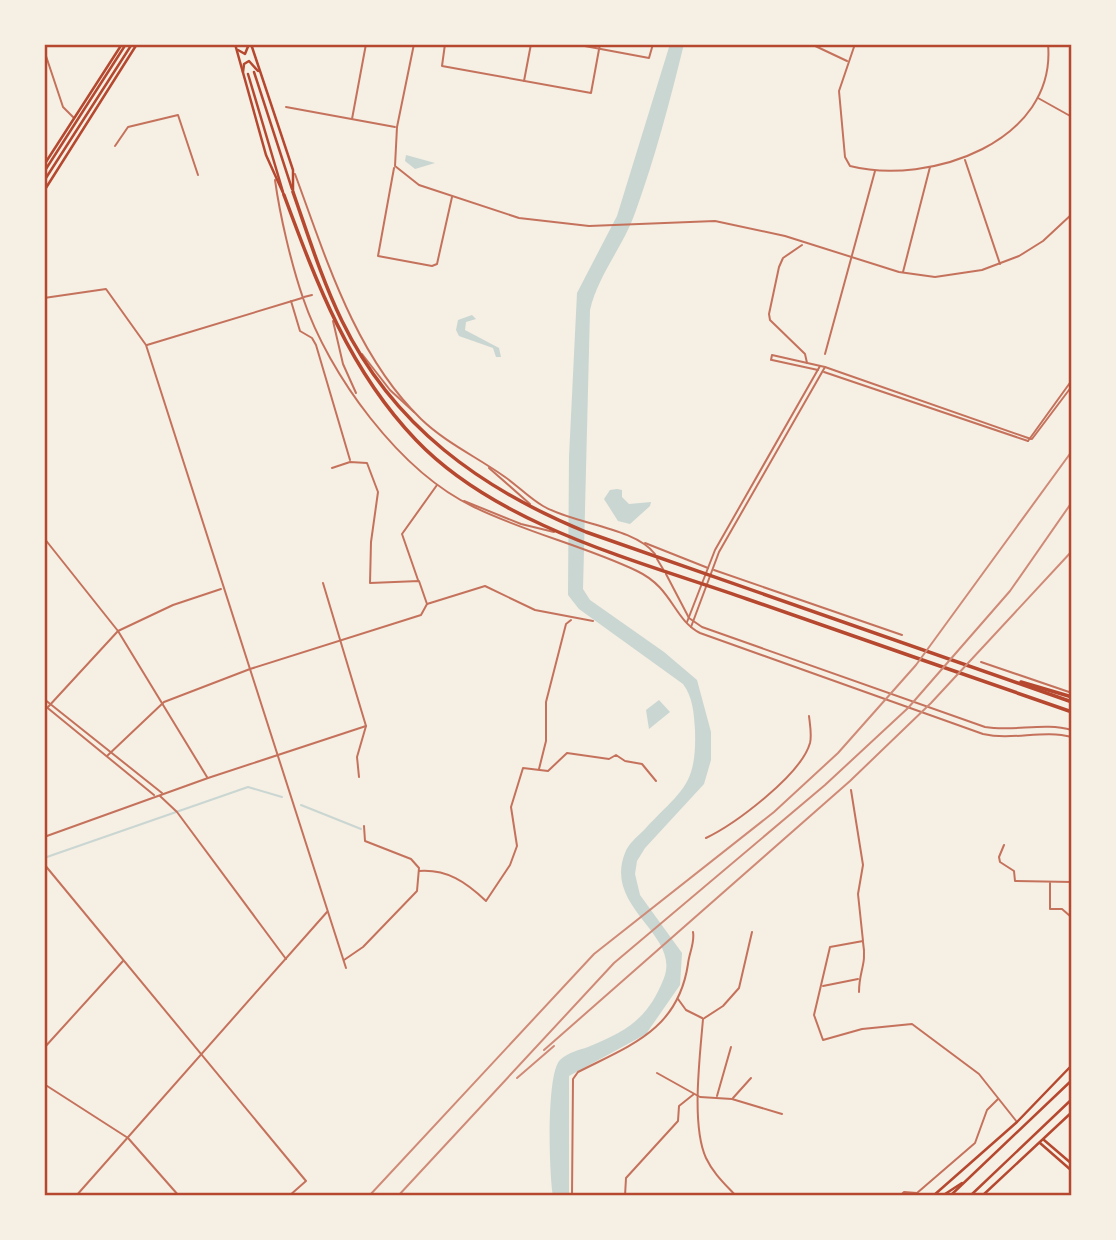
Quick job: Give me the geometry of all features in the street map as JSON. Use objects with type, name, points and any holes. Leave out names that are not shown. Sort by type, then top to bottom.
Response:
[{"type":"highway","points":[[293,192],[331,297],[353,342],[381,386],[427,437],[478,478],[547,516],[649,556],[1003,678],[1045,687],[1072,697]]},
{"type":"highway","points":[[284,195],[333,321],[386,407],[417,442],[473,486],[541,527],[565,533],[626,558],[1072,713]]},
{"type":"main road","points":[[44,165],[124,44]]},
{"type":"main road","points":[[44,172],[124,44]]},
{"type":"main road","points":[[44,181],[132,44]]},
{"type":"main road","points":[[44,191],[137,44]]},
{"type":"main road","points":[[235,44],[243,54],[247,52],[250,44]]},
{"type":"main road","points":[[235,44],[275,180],[284,195]]},
{"type":"main road","points":[[250,44],[293,170],[293,192]]},
{"type":"main road","points":[[245,85],[243,67],[247,61],[252,62],[262,80]]},
{"type":"main road","points":[[254,72],[293,192]]},
{"type":"main road","points":[[248,74],[284,195]]},
{"type":"main road","points":[[933,1196],[1017,1122],[1072,1065]]},
{"type":"main road","points":[[950,1196],[1072,1080]]},
{"type":"main road","points":[[970,1196],[1072,1099]]},
{"type":"main road","points":[[982,1196],[1072,1112]]},
{"type":"main road","points":[[1042,1142],[1072,1164]]},
{"type":"main road","points":[[1042,1142],[1072,1171]]},
{"type":"main road","points":[[942,1196],[968,1179]]},
{"type":"street","points":[[352,119],[366,44]]},
{"type":"street","points":[[414,44],[397,127],[395,166],[378,256],[432,266],[438,264],[452,197]]},
{"type":"street","points":[[445,44],[442,66],[592,93],[600,44]]},
{"type":"street","points":[[524,81],[531,44]]},
{"type":"street","points":[[574,44],[649,58],[653,44]]},
{"type":"street","points":[[811,44],[847,61]]},
{"type":"street","points":[[855,44],[839,91],[845,157],[850,166],[875,170],[931,166],[965,159],[1005,135],[1025,116],[1037,97],[1045,76],[1048,44]]},
{"type":"street","points":[[44,50],[63,107],[86,124]]},
{"type":"street","points":[[1037,97],[1072,117]]},
{"type":"street","points":[[286,107],[397,127]]},
{"type":"street","points":[[115,146],[128,127],[178,115],[198,175]]},
{"type":"street","points":[[965,159],[1000,264]]},
{"type":"street","points":[[395,166],[411,181],[452,197],[543,223],[640,224],[715,221],[851,255],[903,272],[934,277],[967,274],[1000,264],[1043,241],[1072,214]]},
{"type":"street","points":[[903,272],[931,166]]},
{"type":"street","points":[[293,170],[336,287],[380,367],[420,418]]},
{"type":"street","points":[[825,354],[875,170]]},
{"type":"street","points":[[275,180],[279,208],[303,298],[326,349],[359,400],[388,437],[437,485],[513,526],[636,570],[659,585],[687,625],[720,640],[983,734],[999,737],[1047,734],[1072,737]]},
{"type":"street","points":[[802,245],[783,258],[769,314],[770,320],[805,354],[807,363]]},
{"type":"street","points":[[44,298],[106,289],[146,345],[346,968]]},
{"type":"street","points":[[146,345],[312,295]]},
{"type":"street","points":[[291,301],[302,333],[312,338],[316,345],[350,462]]},
{"type":"street","points":[[333,321],[343,364],[359,400]]},
{"type":"street","points":[[353,342],[390,390],[420,418],[443,438],[533,500],[562,514],[713,570],[902,635]]},
{"type":"street","points":[[1029,439],[824,372],[820,368],[807,363],[772,355],[771,360],[820,368],[825,367],[1029,439]]},
{"type":"street","points":[[691,628],[719,552],[825,367]]},
{"type":"street","points":[[687,625],[715,550],[820,368]]},
{"type":"street","points":[[1029,439],[1072,380]]},
{"type":"street","points":[[1029,439],[1072,386]]},
{"type":"street","points":[[480,461],[541,513]]},
{"type":"street","points":[[332,468],[350,462],[368,463],[377,485],[370,583],[419,581]]},
{"type":"street","points":[[427,604],[402,534],[437,485]]},
{"type":"street","points":[[453,496],[541,527]]},
{"type":"street","points":[[44,538],[118,631],[164,702],[208,778]]},
{"type":"street","points":[[640,541],[656,556],[693,621],[985,727],[1016,730],[1047,726],[1072,730]]},
{"type":"street","points":[[323,583],[366,726],[357,757],[359,777]]},
{"type":"street","points":[[107,757],[164,702],[250,669],[421,615],[427,604],[485,586],[535,610],[593,621]]},
{"type":"street","points":[[47,708],[118,631],[173,605],[223,588]]},
{"type":"street","points":[[539,770],[546,741],[546,702],[552,672],[566,624],[572,619]]},
{"type":"street","points":[[981,662],[1072,697]]},
{"type":"street","points":[[44,699],[110,752],[177,812],[286,959]]},
{"type":"street","points":[[44,705],[107,757],[159,795]]},
{"type":"street","points":[[706,838],[748,812],[791,771],[810,745],[809,716]]},
{"type":"street","points":[[44,836],[366,726]]},
{"type":"street","points":[[810,745],[815,749]]},
{"type":"street","points":[[419,871],[450,875],[466,882],[486,901],[510,864],[517,846],[511,807],[523,768],[548,771],[568,753],[609,759],[616,755],[625,761],[642,764],[656,781]]},
{"type":"street","points":[[851,790],[863,865],[858,894],[866,961],[859,979],[859,992]]},
{"type":"street","points":[[343,961],[363,947],[417,891],[419,871],[411,859],[365,841],[364,826]]},
{"type":"street","points":[[1004,845],[999,857],[1000,862],[1014,871],[1015,881],[1072,882]]},
{"type":"street","points":[[44,864],[306,1181],[289,1196]]},
{"type":"street","points":[[1049,882],[1050,909],[1062,909],[1070,916]]},
{"type":"street","points":[[76,1196],[327,912]]},
{"type":"street","points":[[572,1196],[570,1136],[575,1074],[646,1038],[685,987],[694,941],[693,932]]},
{"type":"street","points":[[703,1019],[723,1006],[739,988],[752,932]]},
{"type":"street","points":[[863,941],[830,947],[823,986],[814,1015],[823,1040],[846,1032],[912,1024],[979,1074],[1017,1122]]},
{"type":"street","points":[[44,1048],[123,961]]},
{"type":"street","points":[[823,986],[859,979]]},
{"type":"street","points":[[678,999],[686,1010],[703,1019]]},
{"type":"street","points":[[703,1019],[699,1064],[702,1146],[717,1176],[736,1196]]},
{"type":"street","points":[[717,1097],[731,1047]]},
{"type":"street","points":[[657,1073],[700,1097],[732,1099],[782,1114]]},
{"type":"street","points":[[732,1099],[751,1079]]},
{"type":"street","points":[[44,1084],[128,1138],[179,1196]]},
{"type":"street","points":[[625,1196],[626,1178],[678,1121],[679,1106],[695,1094]]},
{"type":"street","points":[[900,1196],[904,1192],[917,1193],[975,1143],[987,1110],[999,1098]]},
{"type":"shaded area","points":[[670,44],[684,44],[656,150],[630,225],[599,285],[590,310],[583,589],[590,600],[664,652],[697,680],[711,732],[711,760],[704,784],[645,848],[637,861],[635,874],[640,895],[682,953],[680,985],[646,1034],[569,1076],[569,1196],[553,1196],[550,1167],[551,1103],[552,1084],[560,1060],[614,1035],[635,1022],[651,1004],[664,978],[666,962],[662,948],[632,905],[624,890],[621,872],[628,846],[684,786],[690,776],[695,749],[692,706],[683,684],[579,609],[568,595],[569,457],[577,293],[617,216]]},
{"type":"shaded area","points":[[406,155],[435,163],[415,169],[405,161]]},
{"type":"shaded area","points":[[472,315],[476,319],[466,322],[465,330],[499,348],[501,357],[496,357],[493,348],[459,336],[456,330],[458,320]]},
{"type":"shaded area","points":[[610,490],[622,490],[622,497],[629,504],[651,502],[630,524],[618,521],[604,499]]},
{"type":"shaded area","points":[[659,700],[670,712],[649,729],[646,710]]},
{"type":"waterway","points":[[44,858],[248,787],[282,797]]},
{"type":"waterway","points":[[301,805],[361,829]]},
{"type":"railway","points":[[369,1196],[594,954],[774,812],[838,753],[916,665],[1072,451]]},
{"type":"railway","points":[[398,1196],[614,963],[825,785],[908,708],[1010,591],[1072,502]]},
{"type":"railway","points":[[544,1050],[850,781],[931,703],[1072,551]]},
{"type":"railway","points":[[517,1078],[554,1046]]}]
